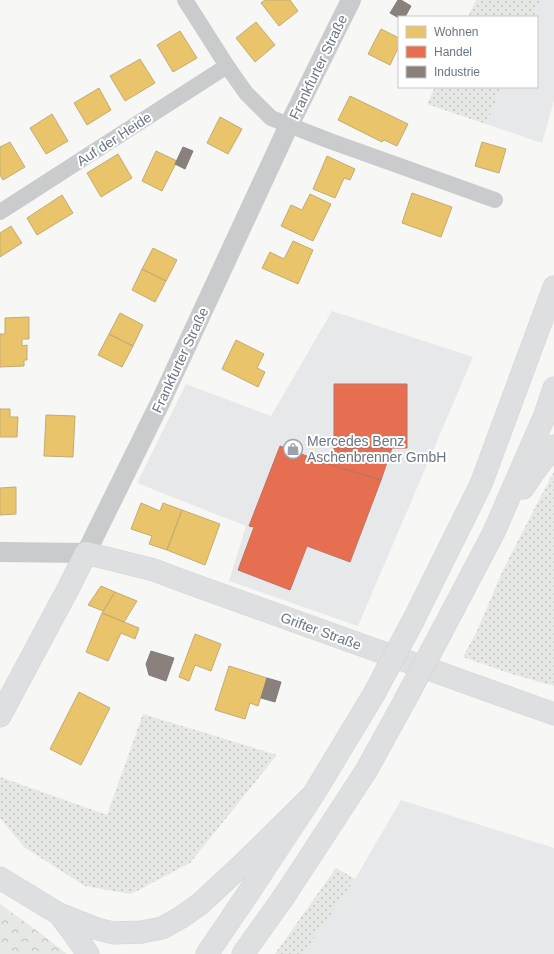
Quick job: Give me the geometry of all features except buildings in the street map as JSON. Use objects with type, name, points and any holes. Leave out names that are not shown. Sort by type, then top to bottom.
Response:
[{"type":"main road","points":[[207,954],[250,892],[313,795],[374,694],[414,619],[481,484],[554,287]]},
{"type":"main road","points":[[243,954],[285,895],[366,771],[404,702],[494,532],[545,415],[554,388]]},
{"type":"main road","points":[[494,532],[533,473],[554,446]]},
{"type":"main road","name":"Grifter Straße","points":[[86,553],[154,570],[554,714]]},
{"type":"main road","name":"Frankfurter Straße","points":[[0,716],[86,553]]},
{"type":"main road","points":[[1,877],[59,914],[94,928],[113,933],[142,932],[162,928],[200,904],[313,795]]},
{"type":"main road","points":[[59,914],[88,954]]},
{"type":"street","points":[[184,0],[246,93],[271,118],[495,200]]},
{"type":"street","name":"Frankfurter Straße","points":[[86,553],[160,403],[289,125],[351,0]]},
{"type":"street","name":"Auf der Heide","points":[[0,212],[227,66]]},
{"type":"street","points":[[0,552],[86,553]]},
{"type":"shaded area","points":[[541,0],[554,0],[554,101],[542,143],[486,124],[502,88],[538,88],[538,16],[533,16]]},
{"type":"shaded area","name":"Mercedes Benz Aschenbrenner GmbH","points":[[332,311],[473,357],[358,626],[229,581],[246,526],[137,483],[186,384],[271,416]]},
{"type":"shaded area","points":[[401,800],[554,848],[554,954],[303,954],[355,879]]},
{"type":"green space","points":[[476,0],[541,0],[533,16],[468,16]]},
{"type":"green space","points":[[435,88],[502,88],[486,124],[427,104]]},
{"type":"green space","points":[[554,471],[554,686],[515,675],[463,657],[477,631],[503,570]]},
{"type":"green space","points":[[143,714],[277,755],[190,863],[131,894],[85,886],[24,847],[0,818],[0,777],[107,815]]},
{"type":"green space","points":[[336,868],[355,879],[303,954],[275,954]]},
{"type":"green space","points":[[0,904],[32,927],[67,954],[0,954]]},
{"type":"place","name":"Mercedes Benz Aschenbrenner GmbH","points":[[293,449]]}]
